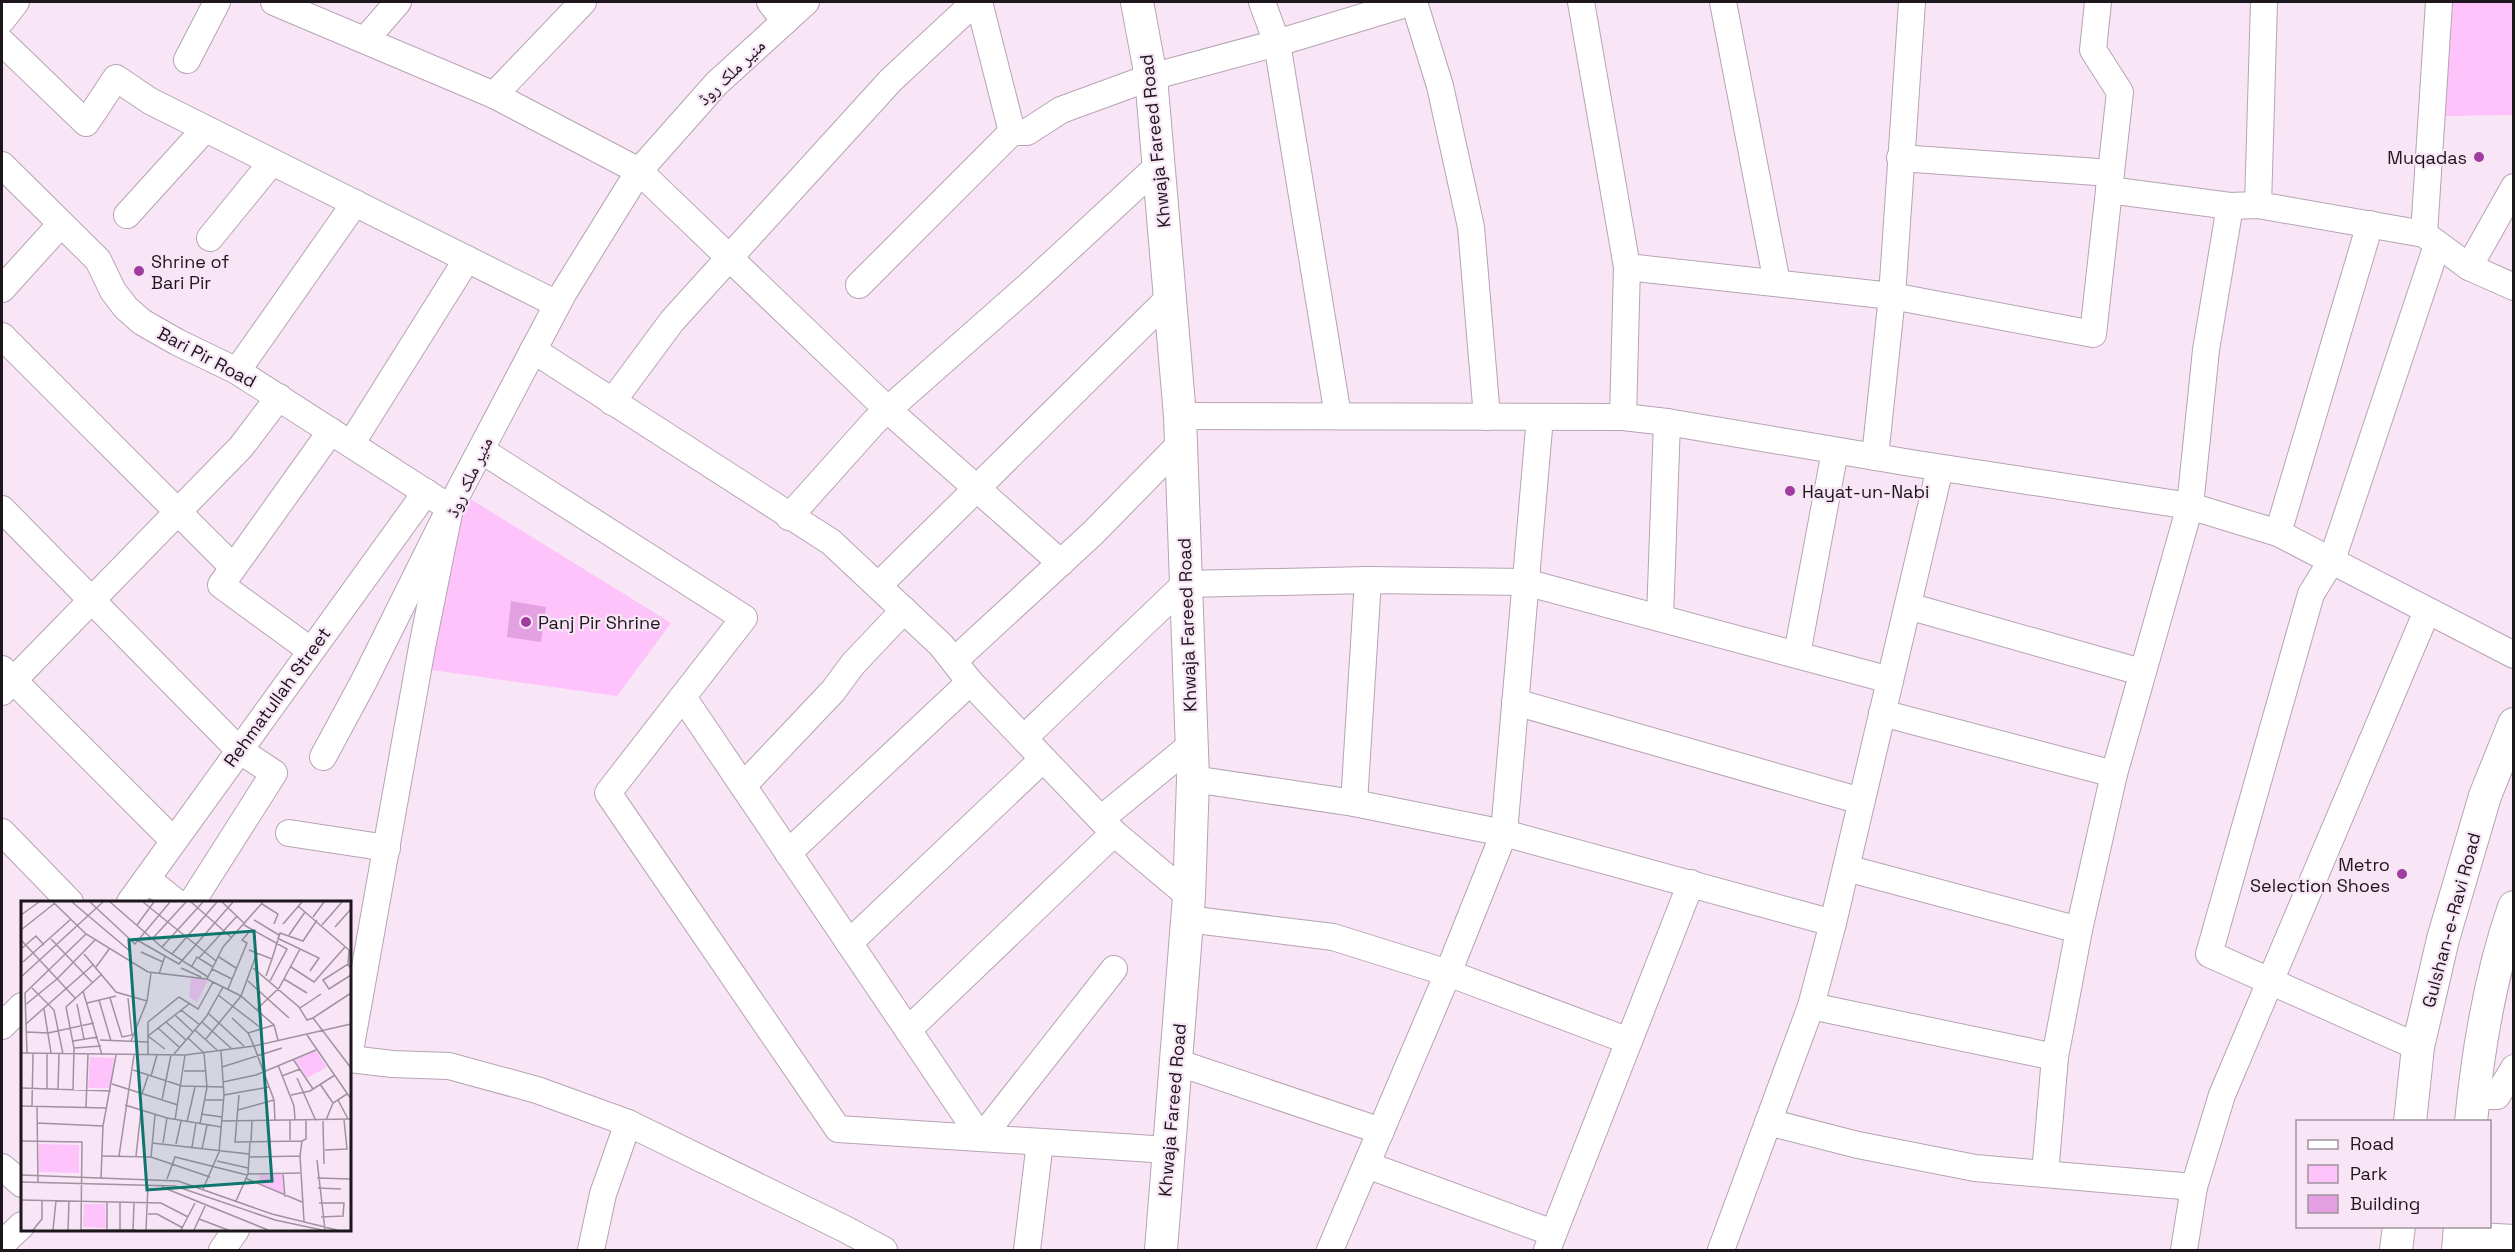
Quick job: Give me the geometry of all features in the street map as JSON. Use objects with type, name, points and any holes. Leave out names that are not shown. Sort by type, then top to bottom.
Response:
[{"type":"main road","name":"Khwaja Fareed Road","points":[[1137,2],[1151,77],[1160,164],[1181,430],[1193,780],[1188,908],[1161,1251]]},
{"type":"main road","name":"Gulshan-e-Ravi Road","points":[[2410,1120],[2418,1047],[2443,939],[2482,807],[2514,724]]},
{"type":"main road","points":[[2472,1109],[2495,967],[2514,907]]},
{"type":"main road","points":[[2396,1251],[2399,1228]]},
{"type":"street","points":[[2,20],[16,2]]},
{"type":"street","points":[[187,60],[217,2]]},
{"type":"street","points":[[274,2],[494,95],[639,171],[888,410],[978,487],[1061,563]]},
{"type":"street","points":[[365,40],[398,2]]},
{"type":"street","points":[[494,95],[583,2]]},
{"type":"street","name":"منیر ملک روڈ","points":[[351,1038],[356,976],[387,848],[422,647],[450,508],[557,304],[639,171],[778,11],[806,2]]},
{"type":"street","points":[[612,402],[672,321],[891,80],[977,2],[1012,132]]},
{"type":"street","points":[[1262,2],[1277,43],[1338,416]]},
{"type":"street","points":[[860,285],[1012,132],[1026,132],[1061,110],[1151,77],[1277,43],[1413,2],[1440,86],[1471,227],[1486,417]]},
{"type":"street","points":[[1581,2],[1627,267],[1623,417]]},
{"type":"street","points":[[1723,2],[1777,283]]},
{"type":"street","points":[[1875,457],[1892,296],[1912,2]]},
{"type":"street","points":[[1627,267],[1892,296],[2093,334],[2120,92],[2093,50],[2098,2]]},
{"type":"street","points":[[2258,206],[2264,2]]},
{"type":"street","points":[[2418,1047],[2209,954],[2311,594],[2332,560],[2430,239],[2439,2]]},
{"type":"street","points":[[2,42],[86,123],[116,78],[150,101],[557,304]]},
{"type":"street","points":[[127,215],[205,129]]},
{"type":"street","points":[[1900,158],[2110,182],[2230,206],[2258,206],[2370,224],[2430,239],[2469,267],[2514,287]]},
{"type":"street","points":[[210,238],[272,162]]},
{"type":"street","points":[[789,517],[888,410],[1027,287],[1160,164]]},
{"type":"street","name":"Bari Pir Road","points":[[2,165],[60,225],[98,260],[126,308],[142,322],[177,342],[237,370],[450,508]]},
{"type":"street","points":[[2469,267],[2514,187]]},
{"type":"street","points":[[237,370],[355,203]]},
{"type":"street","points":[[2045,1174],[2055,1057],[2079,930],[2114,774],[2141,672],[2190,506],[2206,350],[2230,206]]},
{"type":"street","points":[[2278,533],[2370,224]]},
{"type":"street","points":[[2,289],[60,225]]},
{"type":"street","points":[[310,650],[221,585],[233,567],[341,438],[467,259]]},
{"type":"street","points":[[878,586],[1169,298]]},
{"type":"street","points":[[2,336],[233,567]]},
{"type":"street","points":[[533,350],[831,542],[941,645],[970,682],[1188,908],[1332,937],[1448,973],[1629,1041]]},
{"type":"street","points":[[174,842],[5,680],[91,600],[178,512],[241,447],[279,398]]},
{"type":"street","points":[[954,661],[1061,563],[1181,430],[1338,416],[1623,417],[1667,422],[1940,468],[2190,506],[2278,533],[2514,655]]},
{"type":"street","points":[[1330,1251],[1448,973],[1504,833],[1539,417]]},
{"type":"street","points":[[1660,618],[1667,422]]},
{"type":"street","points":[[481,450],[744,618],[608,793],[838,1129],[1169,1150]]},
{"type":"street","points":[[1797,654],[1836,451]]},
{"type":"street","points":[[1721,1251],[1811,1006],[1833,923],[1940,468]]},
{"type":"street","name":"Rehmatullah Street","points":[[131,901],[426,492]]},
{"type":"street","points":[[322,757],[364,681],[450,508]]},
{"type":"street","points":[[2,509],[239,750],[274,773],[193,901]]},
{"type":"street","points":[[1354,803],[1368,580]]},
{"type":"street","points":[[1023,738],[1185,584],[1368,580],[1526,582],[1890,680]]},
{"type":"street","points":[[1908,606],[2141,672]]},
{"type":"street","points":[[743,786],[904,610]]},
{"type":"street","points":[[2184,1251],[2194,1187],[2222,1095],[2427,611]]},
{"type":"street","points":[[789,853],[970,682]]},
{"type":"street","points":[[683,697],[981,1138]]},
{"type":"street","points":[[1515,702],[1861,801]]},
{"type":"street","points":[[1882,713],[2114,774]]},
{"type":"street","points":[[908,1030],[1107,826],[1191,745]]},
{"type":"street","points":[[849,943],[1043,759]]},
{"type":"street","points":[[1193,780],[1354,803],[1504,833],[1833,923]]},
{"type":"street","points":[[2,832],[68,901]]},
{"type":"street","points":[[289,833],[387,848]]},
{"type":"street","points":[[1846,868],[2079,930]]},
{"type":"street","points":[[147,879],[174,901]]},
{"type":"street","points":[[1367,1165],[1550,1242],[1691,883]]},
{"type":"street","points":[[981,1138],[1114,969]]},
{"type":"street","points":[[1811,1006],[2055,1057]]},
{"type":"street","points":[[351,1059],[392,1064],[449,1066],[537,1090],[628,1123],[845,1229],[884,1251]]},
{"type":"street","points":[[1176,1062],[1382,1131]]},
{"type":"street","points":[[2472,1109],[2496,1096],[2514,1068]]},
{"type":"street","points":[[1768,1122],[1857,1145],[1975,1168],[2194,1187]]},
{"type":"street","points":[[591,1251],[603,1194],[628,1123]]},
{"type":"street","points":[[1027,1251],[1040,1142]]},
{"type":"street","points":[[2,1244],[21,1226]]},
{"type":"street","points":[[222,1251],[235,1231]]},
{"type":"street","points":[[2459,1237],[2514,1238]]},
{"type":"green space","points":[[2450,2],[2513,2],[2513,115],[2443,116]]},
{"type":"green space","points":[[459,492],[671,623],[617,696],[418,668]]},
{"type":"building","name":"Panj Pir Shrine","points":[[511,601],[546,607],[541,642],[507,637]]},
{"type":"place","name":"Muqadas","points":[[2479,157]]},
{"type":"place","name":"Shrine of Bari Pir","points":[[139,271]]},
{"type":"place","name":"Hayat-un-Nabi","points":[[1790,491]]},
{"type":"place","name":"Panj Pir Shrine","points":[[526,622]]},
{"type":"place","name":"Metro Selection Shoes","points":[[2402,874]]}]
